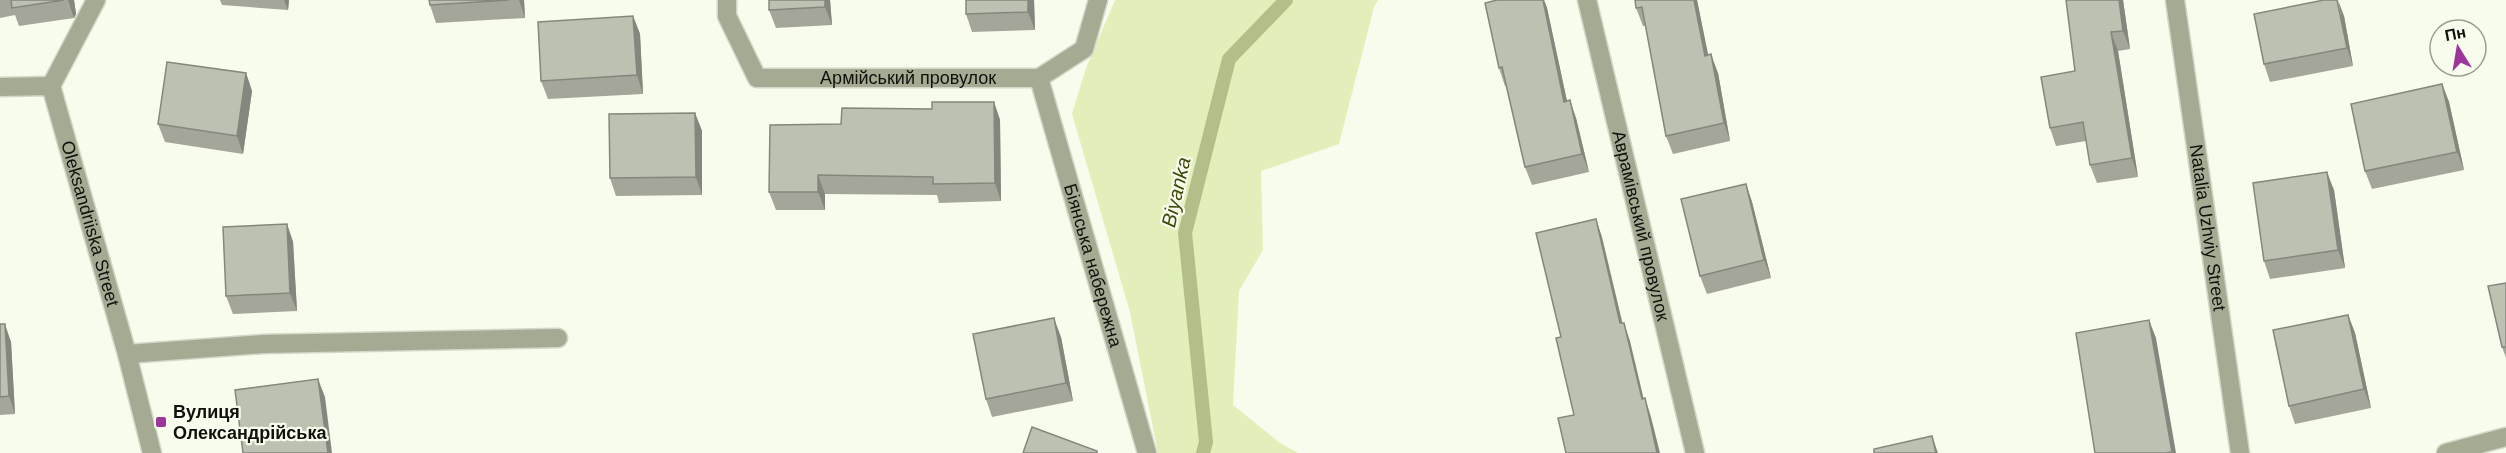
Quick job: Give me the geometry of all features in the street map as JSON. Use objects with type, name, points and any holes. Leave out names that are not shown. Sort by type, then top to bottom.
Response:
[{"type":"street","points":[[0,87],[51,86],[96,0]]},
{"type":"street","name":"Армійський провулок","points":[[727,0],[727,16],[757,78],[1038,78]]},
{"type":"street","points":[[1038,78],[1084,49],[1098,0]]},
{"type":"street","name":"Аврамівський провулок","points":[[1587,0],[1695,453]]},
{"type":"street","name":"Natalia Uzhviy Street","points":[[2175,0],[2240,453]]},
{"type":"street","name":"Біянська набережна","points":[[1038,78],[1147,453]]},
{"type":"street","name":"Oleksandriiska Street","points":[[51,86],[128,354],[152,453]]},
{"type":"street","points":[[128,354],[263,344],[558,338]]},
{"type":"street","points":[[2446,453],[2506,436]]},
{"type":"green space","points":[[1115,0],[1378,0],[1374,7],[1339,144],[1261,171],[1263,250],[1239,291],[1233,405],[1280,443],[1298,453],[1158,453],[1130,312],[1072,114],[1086,68]]},
{"type":"building","points":[[11,0],[64,0],[12,8]]},
{"type":"building","points":[[429,0],[509,0],[430,5]]},
{"type":"building","points":[[769,0],[825,0],[825,7],[769,10]]},
{"type":"building","points":[[966,0],[1028,0],[1028,12],[966,14]]},
{"type":"building","points":[[1497,0],[1543,0],[1564,102],[1570,100],[1582,154],[1525,167],[1502,67],[1499,68],[1485,3]]},
{"type":"building","points":[[1635,0],[1694,0],[1705,56],[1711,54],[1724,123],[1666,136],[1642,7],[1636,8]]},
{"type":"building","points":[[2066,0],[2119,0],[2123,31],[2111,32],[2132,158],[2090,165],[2083,122],[2050,128],[2041,77],[2075,71]]},
{"type":"building","points":[[2324,0],[2337,0],[2347,48],[2264,64],[2254,14]]},
{"type":"building","points":[[633,16],[637,75],[541,81],[538,22]]},
{"type":"building","points":[[167,62],[246,73],[237,136],[158,124]]},
{"type":"building","points":[[2442,84],[2457,152],[2365,171],[2351,104]]},
{"type":"building","points":[[932,102],[994,102],[995,183],[933,184],[933,177],[818,175],[818,192],[769,192],[770,125],[841,124],[842,108],[932,109]]},
{"type":"building","points":[[695,113],[696,177],[610,178],[609,114]]},
{"type":"building","points":[[2327,172],[2338,250],[2264,261],[2253,183]]},
{"type":"building","points":[[1746,184],[1764,260],[1700,276],[1681,199]]},
{"type":"building","points":[[1596,219],[1620,323],[1624,323],[1642,399],[1645,398],[1657,453],[1566,453],[1558,418],[1574,415],[1556,338],[1561,337],[1536,233]]},
{"type":"building","points":[[287,224],[290,293],[226,296],[223,227]]},
{"type":"building","points":[[2506,283],[2506,347],[2502,347],[2488,286]]},
{"type":"building","points":[[2348,315],[2364,389],[2289,406],[2273,330]]},
{"type":"building","points":[[1054,318],[1066,383],[986,399],[973,334]]},
{"type":"building","points":[[2149,320],[2172,452],[2095,453],[2076,333]]},
{"type":"building","points":[[0,324],[5,324],[9,396],[0,397]]},
{"type":"building","points":[[318,379],[328,453],[243,453],[235,390]]},
{"type":"building","points":[[1032,427],[1097,451],[1097,453],[1023,453]]},
{"type":"building","points":[[1932,436],[1936,453],[1874,453],[1874,449]]},
{"type":"waterway","name":"Biyanka","points":[[1203,453],[1206,442],[1185,233],[1229,59],[1286,0]]},
{"type":"place","name":"Вулиця Олександрійська","points":[[161,422]]}]
